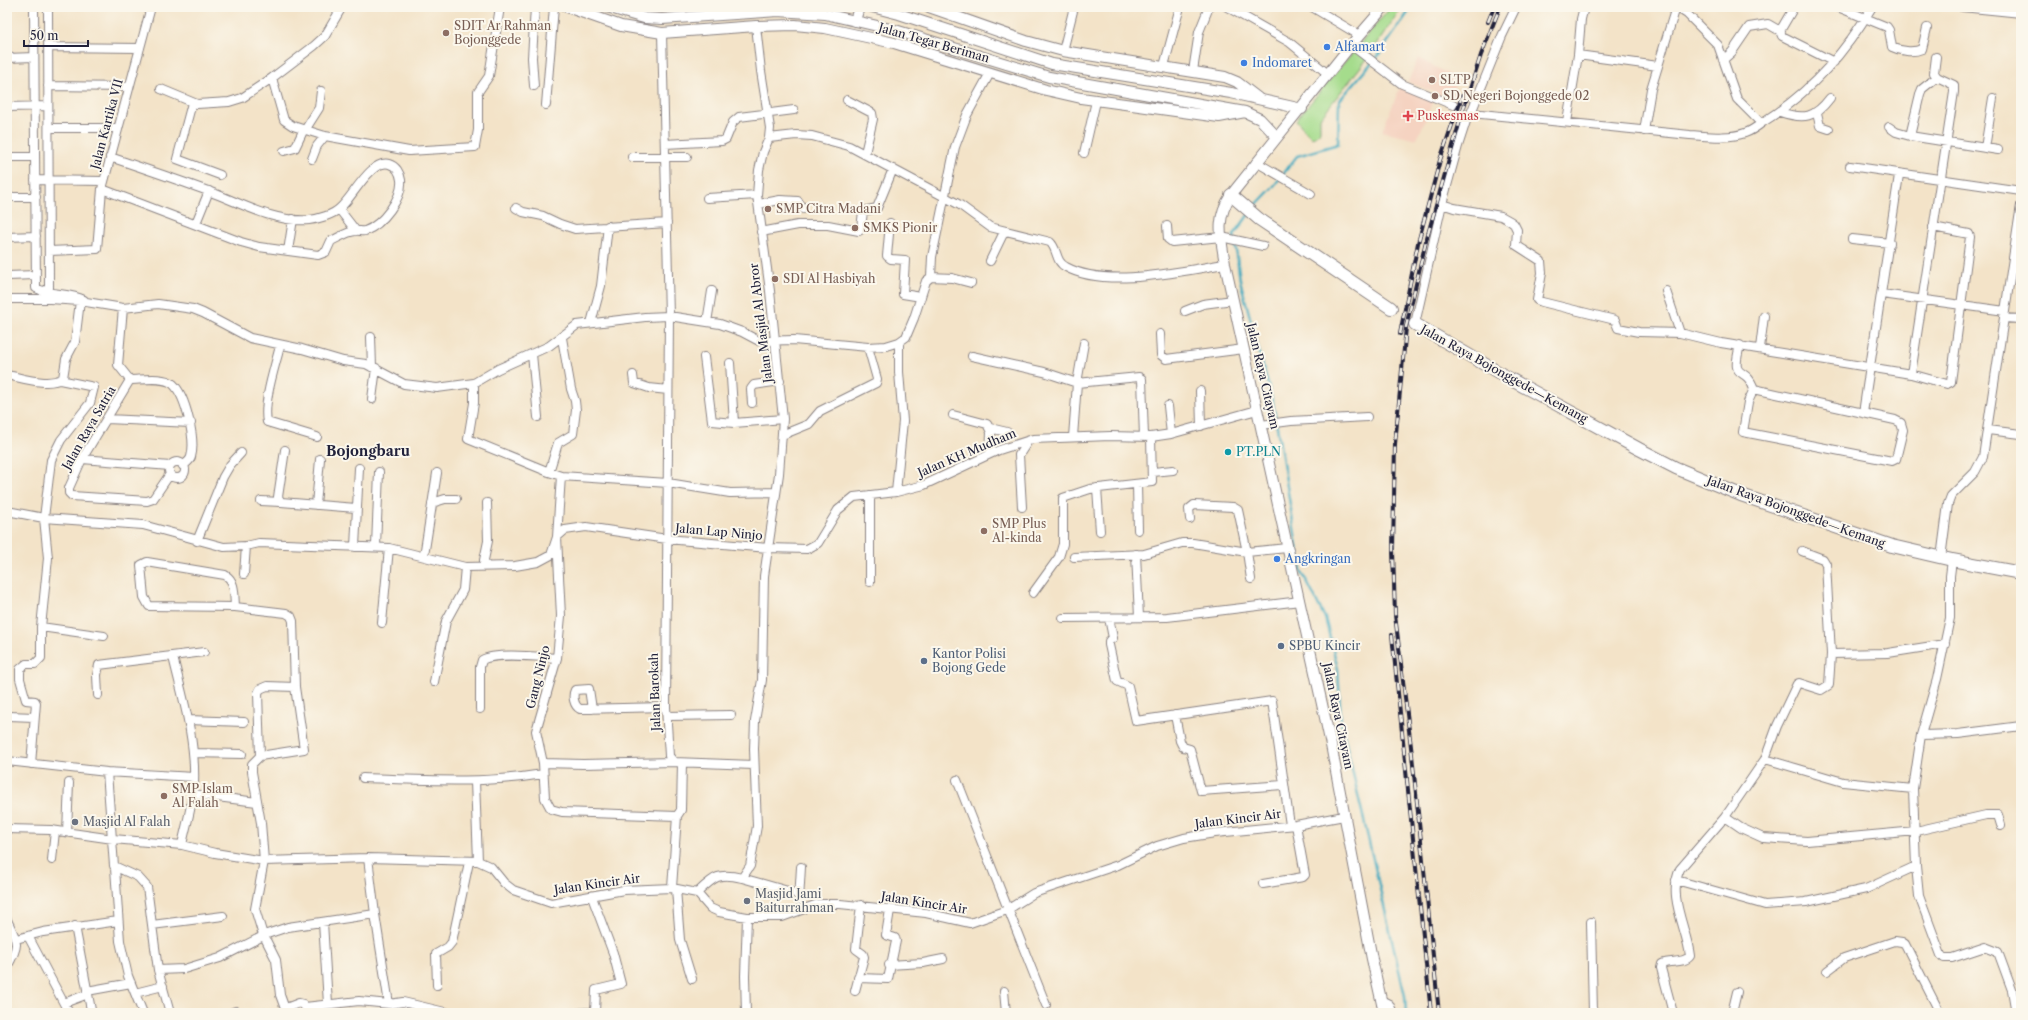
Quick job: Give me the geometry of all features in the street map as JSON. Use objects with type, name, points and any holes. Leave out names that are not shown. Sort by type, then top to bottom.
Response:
[{"type":"highway","points":[[1231,195],[1259,219],[1391,308]]},
{"type":"highway","name":"Jalan Raya Bojonggede—Kemang","points":[[1415,324],[1510,379],[1676,468],[1741,495],[1892,546],[1946,559],[2021,573]]},
{"type":"main road","name":"Jalan Tegar Beriman","points":[[567,7],[621,26],[662,33],[756,26],[795,25],[825,28],[854,33],[894,43],[990,73],[1081,98],[1219,117],[1245,112]]},
{"type":"main road","name":"Jalan Tegar Beriman","points":[[607,7],[644,18],[662,19],[778,11],[811,12],[855,20],[895,30],[1050,77],[1084,85],[1218,106],[1245,112],[1260,119],[1277,137]]},
{"type":"main road","points":[[855,20],[859,7]]},
{"type":"main road","name":"Jalan Tegar Beriman","points":[[872,7],[899,14],[1052,64],[1086,71],[1162,82],[1302,108]]},
{"type":"main road","name":"Jalan Tegar Beriman","points":[[929,7],[1026,41],[1063,51],[1164,66],[1232,80],[1261,100]]},
{"type":"main road","name":"Jalan Raya Citayam","points":[[1384,7],[1359,35],[1302,108],[1256,162],[1223,207],[1220,222],[1225,238],[1225,264],[1257,410],[1266,425],[1287,548],[1331,745],[1372,960],[1384,1013]]},
{"type":"main road","points":[[1086,71],[1089,56]]},
{"type":"main road","points":[[1081,98],[1084,85]]},
{"type":"street","points":[[34,7],[36,288],[43,295]]},
{"type":"street","points":[[43,295],[49,288],[48,7]]},
{"type":"street","points":[[146,7],[151,7]]},
{"type":"street","name":"Jalan Kartika VII","points":[[49,251],[97,249],[102,189],[151,7]]},
{"type":"street","points":[[161,89],[192,103],[224,102],[242,98],[272,78],[325,36],[342,7]]},
{"type":"street","points":[[272,78],[284,120],[288,124],[305,130],[325,136],[409,150],[475,147],[478,130],[478,92],[489,76],[500,7]]},
{"type":"street","points":[[534,86],[532,58],[535,7]]},
{"type":"street","points":[[546,105],[554,7]]},
{"type":"street","points":[[1063,51],[1074,7]]},
{"type":"street","points":[[1164,66],[1180,7]]},
{"type":"street","points":[[1193,71],[1199,32],[1209,7]]},
{"type":"street","points":[[1227,7],[1289,42],[1328,74]]},
{"type":"street","points":[[1312,7],[1359,35]]},
{"type":"street","points":[[1415,324],[1442,204],[1458,146],[1468,116],[1471,113],[1502,36],[1516,7]]},
{"type":"street","points":[[1567,122],[1578,55],[1581,19],[1584,7]]},
{"type":"street","points":[[1644,130],[1651,89],[1676,7],[1687,10],[1718,45],[1737,99],[1761,124]]},
{"type":"street","points":[[1780,31],[1794,7]]},
{"type":"street","points":[[1838,7],[1887,27],[1892,47],[1898,50],[1919,50],[1922,48],[1927,28]]},
{"type":"street","points":[[1471,113],[1726,137],[1746,133],[1780,112],[1834,62],[1866,18],[1872,7]]},
{"type":"street","points":[[1962,7],[2021,13]]},
{"type":"street","points":[[1723,60],[1732,52],[1749,28],[1768,24],[1780,31],[1782,36],[1834,62]]},
{"type":"street","name":"Jalan Masjid Al Abror","points":[[742,878],[750,866],[757,826],[754,765],[755,721],[762,680],[764,576],[776,492],[783,420],[770,291],[761,232],[758,195],[759,170],[763,152],[770,138],[769,113],[761,71],[756,26]]},
{"type":"street","name":"Jalan Barokah","points":[[662,33],[669,316],[666,707],[669,756],[674,762]]},
{"type":"street","points":[[1351,45],[1402,84],[1453,105]]},
{"type":"street","points":[[48,47],[140,48]]},
{"type":"street","points":[[1578,55],[1658,66]]},
{"type":"street","points":[[7,58],[34,57]]},
{"type":"street","points":[[1911,374],[1954,85],[1937,77],[1934,73],[1936,57]]},
{"type":"street","points":[[7,299],[43,295],[73,295],[84,301],[123,308],[158,304],[193,309],[243,336],[280,346],[302,349],[374,368],[404,384],[422,387],[450,388],[474,383],[562,338],[573,327],[591,323],[669,316],[731,327],[759,341],[794,340],[868,347],[886,346],[906,338],[910,330],[926,281],[930,277],[932,257],[946,197],[955,147],[967,115],[990,73]]},
{"type":"street","points":[[1910,136],[1922,89],[1937,77]]},
{"type":"street","points":[[48,86],[129,87]]},
{"type":"street","points":[[284,151],[295,148],[319,108],[321,91]]},
{"type":"street","points":[[1780,112],[1791,116],[1802,116],[1818,113],[1830,98]]},
{"type":"street","points":[[1985,148],[1993,98]]},
{"type":"street","points":[[847,100],[872,113],[873,119],[864,153]]},
{"type":"street","points":[[1084,153],[1096,101]]},
{"type":"street","points":[[192,103],[177,159],[220,175]]},
{"type":"street","points":[[7,107],[48,106]]},
{"type":"street","points":[[665,144],[722,141],[726,139],[733,122],[739,117],[794,110]]},
{"type":"street","points":[[1818,113],[1820,126],[1830,129]]},
{"type":"street","points":[[1889,127],[1896,132],[1910,136],[1998,150]]},
{"type":"street","points":[[49,128],[118,128]]},
{"type":"street","points":[[770,138],[796,135],[812,136],[836,142],[864,153],[960,205],[990,227],[1004,232],[1050,242],[1055,247],[1057,258],[1064,267],[1088,275],[1104,278],[1160,274],[1225,264]]},
{"type":"street","points":[[312,159],[317,146],[325,136]]},
{"type":"street","points":[[632,157],[687,156]]},
{"type":"street","points":[[7,157],[35,157]]},
{"type":"street","points":[[102,189],[196,223],[241,242],[288,251],[323,254],[328,250],[331,241],[356,231],[366,231],[378,223],[399,198],[402,185],[398,171],[394,166],[388,163],[378,164],[339,209],[321,217],[309,220],[293,219],[264,213],[209,191],[110,157]]},
{"type":"street","points":[[1256,162],[1288,179],[1291,184],[1311,194]]},
{"type":"street","points":[[1850,166],[1899,175],[2021,192]]},
{"type":"street","points":[[761,232],[798,225],[821,225],[859,231],[861,229],[863,211],[877,208],[893,169]]},
{"type":"street","points":[[1863,413],[1890,243],[1899,175]]},
{"type":"street","points":[[35,180],[104,181]]},
{"type":"street","points":[[196,223],[209,191]]},
{"type":"street","points":[[707,198],[758,195]]},
{"type":"street","points":[[7,197],[36,197]]},
{"type":"street","points":[[759,204],[790,199],[798,201],[803,209]]},
{"type":"street","points":[[1442,204],[1454,208],[1502,216],[1514,224],[1517,230],[1516,245],[1541,261],[1542,273],[1537,300],[1615,320],[1618,328],[1639,332],[1680,333],[1721,343],[1740,344],[1911,374],[1947,384],[1951,382],[1970,237],[1969,234],[1933,227]]},
{"type":"street","points":[[2016,1013],[2012,990],[1998,952],[1984,947],[1952,958],[1944,958],[1941,955],[1919,896],[1916,866],[1916,831],[1913,789],[1920,735],[1937,679],[1950,618],[1950,576],[1946,559],[1948,504],[1951,496],[1975,472],[1983,457],[2021,205]]},
{"type":"street","points":[[516,208],[523,212],[543,216],[560,224],[576,229],[667,223]]},
{"type":"street","points":[[339,209],[356,231]]},
{"type":"street","points":[[288,251],[293,219]]},
{"type":"street","points":[[890,223],[887,256],[891,259],[905,260],[903,294],[921,297]]},
{"type":"street","points":[[591,323],[601,286],[608,226]]},
{"type":"street","points":[[1167,226],[1168,239],[1172,242],[1225,238],[1263,246]]},
{"type":"street","points":[[990,261],[1004,232]]},
{"type":"street","points":[[7,237],[36,236]]},
{"type":"street","points":[[1852,239],[1890,243]]},
{"type":"street","points":[[7,276],[36,275]]},
{"type":"street","points":[[930,277],[952,278],[971,283]]},
{"type":"street","points":[[707,322],[712,291]]},
{"type":"street","points":[[1666,291],[1680,333]]},
{"type":"street","points":[[1882,294],[1962,305],[2021,319]]},
{"type":"street","points":[[1185,311],[1203,304],[1233,300]]},
{"type":"street","points":[[60,380],[63,378],[66,359],[75,342],[84,301]]},
{"type":"street","name":"Jalan Raya Satria","points":[[123,308],[118,365],[130,380],[82,459],[69,488],[69,493],[72,496],[147,501],[153,499],[170,470]]},
{"type":"street","points":[[1760,348],[1764,316]]},
{"type":"street","points":[[1160,334],[1161,355],[1166,359],[1244,349]]},
{"type":"street","points":[[371,337],[374,368],[372,399]]},
{"type":"street","points":[[549,472],[558,443],[573,434],[576,410],[562,338]]},
{"type":"street","points":[[896,492],[903,421],[898,372],[899,342]]},
{"type":"street","points":[[1084,343],[1077,383],[1073,437],[1147,437],[1171,434],[1257,410]]},
{"type":"street","points":[[1740,344],[1736,367],[1738,373],[1748,378],[1754,389],[1895,420],[1904,427],[1896,459],[1889,460],[1743,432],[1748,402],[1754,389]]},
{"type":"street","points":[[280,346],[271,385],[266,415],[267,422],[317,437]]},
{"type":"street","points":[[782,435],[809,424],[820,411],[876,382],[877,379],[868,347]]},
{"type":"street","points":[[532,354],[538,417]]},
{"type":"street","points":[[972,356],[1044,372],[1077,383],[1139,377],[1142,379],[1147,437],[1153,472],[1152,482],[1097,488],[1063,498],[1063,544],[1059,557],[1033,593]]},
{"type":"street","points":[[704,357],[710,419],[712,421],[734,424],[783,420]]},
{"type":"street","points":[[730,363],[734,424]]},
{"type":"street","points":[[7,375],[42,381],[60,380],[94,387],[90,403],[54,449],[47,480],[44,518],[48,558],[41,628],[41,658],[39,662],[35,664],[26,664],[20,669],[20,679],[26,700],[35,701],[36,703],[31,764]]},
{"type":"street","points":[[633,375],[634,383],[639,386],[668,390]]},
{"type":"street","points":[[130,380],[162,380],[173,384],[180,396],[191,423],[191,459],[183,466]]},
{"type":"street","points":[[752,403],[751,389],[754,385],[780,381]]},
{"type":"street","points":[[474,383],[474,403],[468,439],[549,472],[561,476],[668,483],[730,493],[776,492]]},
{"type":"street","points":[[1200,391],[1201,426]]},
{"type":"street","points":[[1168,406],[1171,434]]},
{"type":"street","points":[[953,415],[987,424],[990,428],[1007,432]]},
{"type":"street","points":[[1266,425],[1291,420],[1367,416]]},
{"type":"street","points":[[107,419],[191,423]]},
{"type":"street","points":[[990,428],[990,454]]},
{"type":"street","points":[[1988,430],[2021,434]]},
{"type":"street","name":"Jalan KH Mudham","points":[[768,548],[807,549],[813,546],[825,533],[838,510],[854,497],[896,492],[938,480],[990,454],[1031,440],[1042,438],[1073,437]]},
{"type":"street","points":[[1022,507],[1019,455],[1031,440]]},
{"type":"street","points":[[281,502],[278,497],[285,450]]},
{"type":"street","points":[[197,541],[223,477],[230,465],[241,453]]},
{"type":"street","points":[[82,459],[170,470],[175,477],[181,476],[184,472],[183,466]]},
{"type":"street","points":[[316,505],[320,459]]},
{"type":"street","points":[[170,470],[178,463],[183,466]]},
{"type":"street","points":[[355,547],[359,468]]},
{"type":"street","points":[[1153,472],[1173,470]]},
{"type":"street","points":[[376,546],[379,472]]},
{"type":"street","points":[[424,556],[437,473]]},
{"type":"street","points":[[7,511],[44,518],[143,525],[197,541],[224,547],[246,546],[259,543],[355,547],[376,546],[424,556],[465,567],[515,566],[538,562],[551,555],[557,537],[561,476]]},
{"type":"street","points":[[1137,484],[1138,530]]},
{"type":"street","points":[[1097,488],[1100,531]]},
{"type":"street","points":[[870,495],[870,582]]},
{"type":"street","points":[[432,503],[445,499],[456,499]]},
{"type":"street","points":[[261,502],[281,502],[356,508]]},
{"type":"street","points":[[485,566],[484,560],[488,541],[487,502]]},
{"type":"street","points":[[1190,519],[1189,508],[1194,505],[1233,507],[1238,510],[1251,579]]},
{"type":"street","name":"Jalan Lap Ninjo","points":[[557,537],[565,530],[586,527],[667,539],[768,548]]},
{"type":"street","name":"Gang Ninjo","points":[[557,537],[561,616],[557,658],[536,731],[544,763],[543,774],[545,798],[551,809],[562,812],[678,816]]},
{"type":"street","points":[[1074,557],[1144,554],[1182,543],[1193,542],[1247,552],[1287,548]]},
{"type":"street","points":[[244,574],[246,546]]},
{"type":"street","points":[[382,623],[390,548]]},
{"type":"street","points":[[1673,1013],[1661,968],[1662,964],[1688,959],[1690,956],[1676,894],[1676,880],[1680,869],[1725,817],[1765,758],[1777,726],[1797,684],[1799,683],[1821,690],[1829,685],[1831,654],[1826,564],[1823,559],[1802,551]]},
{"type":"street","points":[[1136,554],[1139,617]]},
{"type":"street","points":[[236,607],[233,583],[231,578],[225,575],[147,562],[141,565],[144,598],[149,606],[236,607],[286,613],[291,616],[293,621],[295,687],[304,749],[260,756],[252,764],[254,788],[261,823],[264,861],[254,910],[257,920],[276,960],[280,995],[284,1006],[286,1008],[299,1003],[305,1007],[362,1001],[389,1004],[403,1002],[449,1013]]},
{"type":"street","points":[[434,682],[446,621],[463,590],[465,567]]},
{"type":"street","points":[[1063,618],[1187,615],[1300,601]]},
{"type":"street","points":[[1109,618],[1113,638],[1109,641],[1109,645],[1117,680],[1128,686],[1135,719],[1140,721],[1272,701],[1283,785],[1305,875],[1303,877],[1263,884]]},
{"type":"street","points":[[41,628],[104,636]]},
{"type":"street","points":[[1831,654],[1888,653],[1945,644]]},
{"type":"street","points":[[98,695],[97,675],[99,665],[204,652]]},
{"type":"street","points":[[173,656],[188,720],[193,753],[193,794],[182,845]]},
{"type":"street","points":[[480,709],[480,667],[482,660],[486,658],[511,656],[557,658]]},
{"type":"street","points":[[260,756],[258,693],[260,689],[267,686],[295,687]]},
{"type":"street","points":[[592,709],[666,707]]},
{"type":"street","points":[[667,716],[731,715]]},
{"type":"street","points":[[1175,715],[1180,741],[1183,747],[1190,749],[1201,791],[1283,785]]},
{"type":"street","points":[[9,716],[34,718]]},
{"type":"street","points":[[188,720],[244,722]]},
{"type":"street","points":[[1920,735],[1958,734],[2021,726]]},
{"type":"street","points":[[193,753],[242,754]]},
{"type":"street","points":[[1765,758],[1843,782],[1913,789]]},
{"type":"street","points":[[7,761],[108,772],[194,777]]},
{"type":"street","points":[[544,763],[583,764],[674,762],[682,764],[754,765]]},
{"type":"street","points":[[682,764],[681,810],[678,816],[674,889],[680,940],[692,979]]},
{"type":"street","points":[[108,772],[120,941],[131,983],[143,1013]]},
{"type":"street","points":[[363,778],[475,781],[513,779],[543,774]]},
{"type":"street","points":[[957,780],[1007,910],[1046,1005]]},
{"type":"street","points":[[437,985],[436,954],[448,947],[452,942],[474,862],[475,781]]},
{"type":"street","points":[[67,832],[68,783]]},
{"type":"street","points":[[193,794],[257,802]]},
{"type":"street","points":[[1725,817],[1741,828],[1763,838],[1807,841],[1916,831],[1986,815],[1998,815],[2002,825]]},
{"type":"street","name":"Jalan Kincir Air","points":[[7,829],[29,828],[112,839],[182,845],[228,856],[264,861],[368,858],[474,862],[491,867],[504,883],[513,890],[551,904],[624,890],[674,889],[697,893],[710,908],[725,914],[747,917],[782,917],[818,904],[861,905],[890,910],[926,913],[970,923],[1007,910],[1034,893],[1118,865],[1157,846],[1184,838],[1293,825],[1344,816]]},
{"type":"street","points":[[52,860],[55,831]]},
{"type":"street","points":[[368,858],[389,1004]]},
{"type":"street","points":[[1676,880],[1765,904],[1806,902],[1866,889],[1916,866]]},
{"type":"street","points":[[799,911],[801,867]]},
{"type":"street","points":[[115,868],[138,877],[144,881],[147,887],[158,970],[170,1013]]},
{"type":"street","points":[[697,893],[709,881],[719,875],[742,878],[795,893],[800,898]]},
{"type":"street","points":[[577,1013],[596,1012],[596,990],[621,984],[613,953],[592,896]]},
{"type":"street","points":[[855,991],[864,957],[863,954],[856,949],[861,905]]},
{"type":"street","points":[[858,978],[888,979],[890,976],[889,965],[896,941],[895,938],[886,935],[890,910]]},
{"type":"street","points":[[158,970],[184,969],[220,958],[264,935],[288,927],[375,914]]},
{"type":"street","points":[[152,925],[223,916]]},
{"type":"street","points":[[746,1013],[745,976],[747,917]]},
{"type":"street","points":[[7,920],[16,939],[17,948],[7,967]]},
{"type":"street","points":[[16,939],[75,926],[118,921]]},
{"type":"street","points":[[323,922],[328,1004]]},
{"type":"street","points":[[1591,922],[1593,1013]]},
{"type":"street","points":[[75,926],[91,1010]]},
{"type":"street","points":[[28,936],[49,979],[64,1002],[69,1013]]},
{"type":"street","points":[[1827,971],[1844,958],[1895,941],[1902,942],[1905,944],[1940,1013]]},
{"type":"street","points":[[889,965],[923,963],[943,959]]},
{"type":"street","points":[[64,1002],[87,992],[131,983]]},
{"type":"street","points":[[135,993],[163,986]]},
{"type":"street","points":[[1004,991],[1006,1013]]},
{"type":"street","points":[[1732,1013],[1737,992]]},
{"type":"street","points":[[1381,1000],[1389,1004],[1393,1013]]},
{"type":"street","points":[[231,1013],[236,1011],[240,1013]]},
{"type":"shaded area","name":"SLTP","points":[[1418,58],[1456,78],[1452,99],[1408,82]]},
{"type":"shaded area","name":"Puskesmas","points":[[1401,85],[1434,101],[1417,139],[1382,131]]},
{"type":"green space","points":[[1391,7],[1402,7],[1367,59],[1320,118],[1320,132],[1312,138],[1296,120]]},
{"type":"waterway","points":[[1253,208],[1274,186],[1297,156],[1338,144],[1339,101],[1380,53],[1412,7]]},
{"type":"waterway","points":[[1249,214],[1234,235],[1240,280],[1273,403],[1301,570],[1325,618],[1338,669],[1341,722],[1405,996],[1406,1013]]},
{"type":"railway","points":[[1488,22],[1494,7]]},
{"type":"railway","points":[[1439,1013],[1412,755],[1395,615],[1393,550],[1395,444],[1406,327],[1426,241],[1463,110],[1481,55],[1500,7]]},
{"type":"railway","points":[[1400,334],[1418,243],[1440,160],[1462,96]]},
{"type":"railway","points":[[1392,635],[1431,1013]]},
{"type":"place","name":"SDIT Ar Rahman Bojonggede","points":[[446,33]]},
{"type":"place","name":"Alfamart","points":[[1327,47]]},
{"type":"place","name":"Indomaret","points":[[1244,63]]},
{"type":"place","name":"SLTP","points":[[1432,80]]},
{"type":"place","name":"SD Negeri Bojonggede 02","points":[[1435,96]]},
{"type":"place","name":"Puskesmas","points":[[1408,116]]},
{"type":"place","name":"SMP Citra Madani","points":[[768,209]]},
{"type":"place","name":"SMKS Pionir","points":[[855,228]]},
{"type":"place","name":"SDI Al Hasbiyah","points":[[775,279]]},
{"type":"place","name":"PT.PLN","points":[[1228,452]]},
{"type":"place","name":"SMP Plus Al-kinda","points":[[984,531]]},
{"type":"place","name":"Angkringan","points":[[1277,559]]},
{"type":"place","name":"SPBU Kincir","points":[[1281,646]]},
{"type":"place","name":"Kantor Polisi Bojong Gede","points":[[924,661]]},
{"type":"place","name":"SMP Islam Al Falah","points":[[164,796]]},
{"type":"place","name":"Masjid Al Falah","points":[[75,822]]},
{"type":"place","name":"Masjid Jami Baiturrahman","points":[[747,901]]},
{"type":"district","name":"Bojongbaru","points":[[368,451]]}]
